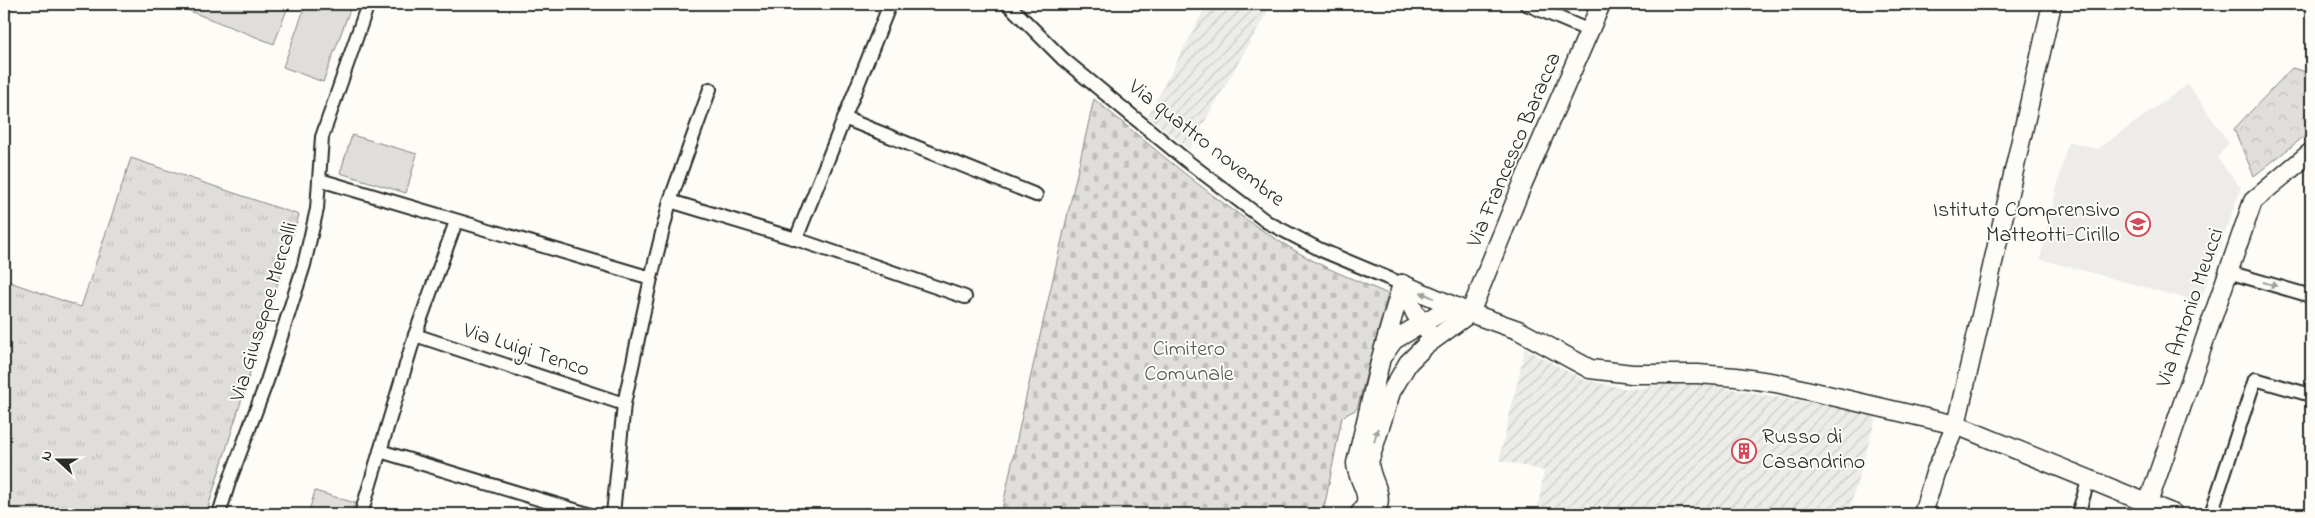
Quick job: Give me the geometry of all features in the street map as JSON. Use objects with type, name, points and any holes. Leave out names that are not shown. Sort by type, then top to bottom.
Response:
[{"type":"street","name":"Via Giuseppe Mercalli","points":[[219,514],[267,381],[304,265],[317,208],[322,137],[368,4]]},
{"type":"street","points":[[796,239],[890,4]]},
{"type":"street","name":"Via quattro novembre","points":[[1008,4],[1063,60],[1187,161],[1267,222],[1321,250],[1402,284]]},
{"type":"street","points":[[1526,4],[1590,31]]},
{"type":"street","name":"Via Francesco Baracca","points":[[1470,313],[1523,183],[1601,4]]},
{"type":"street","points":[[1922,514],[1935,473],[1956,425],[2052,4]]},
{"type":"street","points":[[613,514],[624,404],[651,278],[670,201],[710,89]]},
{"type":"street","points":[[844,118],[1036,194]]},
{"type":"street","name":"Via Antonio Meucci","points":[[2148,503],[2253,201],[2311,152]]},
{"type":"street","points":[[320,180],[651,278]]},
{"type":"street","points":[[670,201],[796,239],[964,297]]},
{"type":"street","points":[[361,514],[415,335],[454,227]]},
{"type":"street","points":[[2228,272],[2311,296]]},
{"type":"street","points":[[1402,284],[1452,306],[1518,330],[1590,369],[1632,374],[1698,374],[1776,383],[1956,425],[2174,514]]},
{"type":"street","points":[[1402,284],[1422,324],[1437,338]]},
{"type":"street","points":[[1359,514],[1364,507],[1367,495],[1356,469],[1356,463],[1381,358],[1402,284]]},
{"type":"street","points":[[1381,358],[1394,340],[1452,306]]},
{"type":"street","points":[[1376,514],[1380,504],[1379,495],[1370,471],[1369,462],[1391,392],[1408,363],[1417,354],[1470,313]]},
{"type":"street","points":[[1406,333],[1415,332],[1421,338],[1422,344],[1417,354]]},
{"type":"street","name":"Via Luigi Tenco","points":[[415,335],[624,404]]},
{"type":"street","points":[[2211,514],[2255,380],[2311,395]]},
{"type":"street","points":[[380,451],[588,514]]},
{"type":"street","points":[[2078,514],[2088,478]]},
{"type":"shaded area","points":[[1207,4],[1272,4],[1189,149],[1148,116]]},
{"type":"shaded area","name":"Istituto Comprensivo Matteotti-Cirillo","points":[[2188,84],[2229,143],[2217,158],[2241,188],[2200,302],[2040,259],[2068,141],[2098,149]]},
{"type":"shaded area","points":[[1525,349],[1584,380],[1628,389],[1690,382],[1877,414],[1848,514],[1537,514],[1544,471],[1499,460]]},
{"type":"green space","points":[[190,4],[289,4],[274,44],[187,10]]},
{"type":"green space","points":[[306,4],[352,4],[323,82],[283,67]]},
{"type":"green space","points":[[2292,68],[2311,73],[2311,131],[2254,176],[2234,129]]},
{"type":"green space","name":"Cimitero Comunale","points":[[1094,99],[1171,163],[1251,223],[1318,263],[1388,294],[1357,409],[1342,417],[1323,514],[1001,514]]},
{"type":"green space","points":[[352,135],[417,154],[406,193],[340,173]]},
{"type":"green space","points":[[131,158],[299,215],[206,514],[4,514],[4,280],[81,307]]},
{"type":"green space","points":[[315,491],[355,503],[351,514],[318,514],[309,511]]},
{"type":"place","name":"Istituto Comprensivo Matteotti-Cirillo","points":[[2138,224]]},
{"type":"place","name":"Russo di Casandrino","points":[[1744,451]]}]
